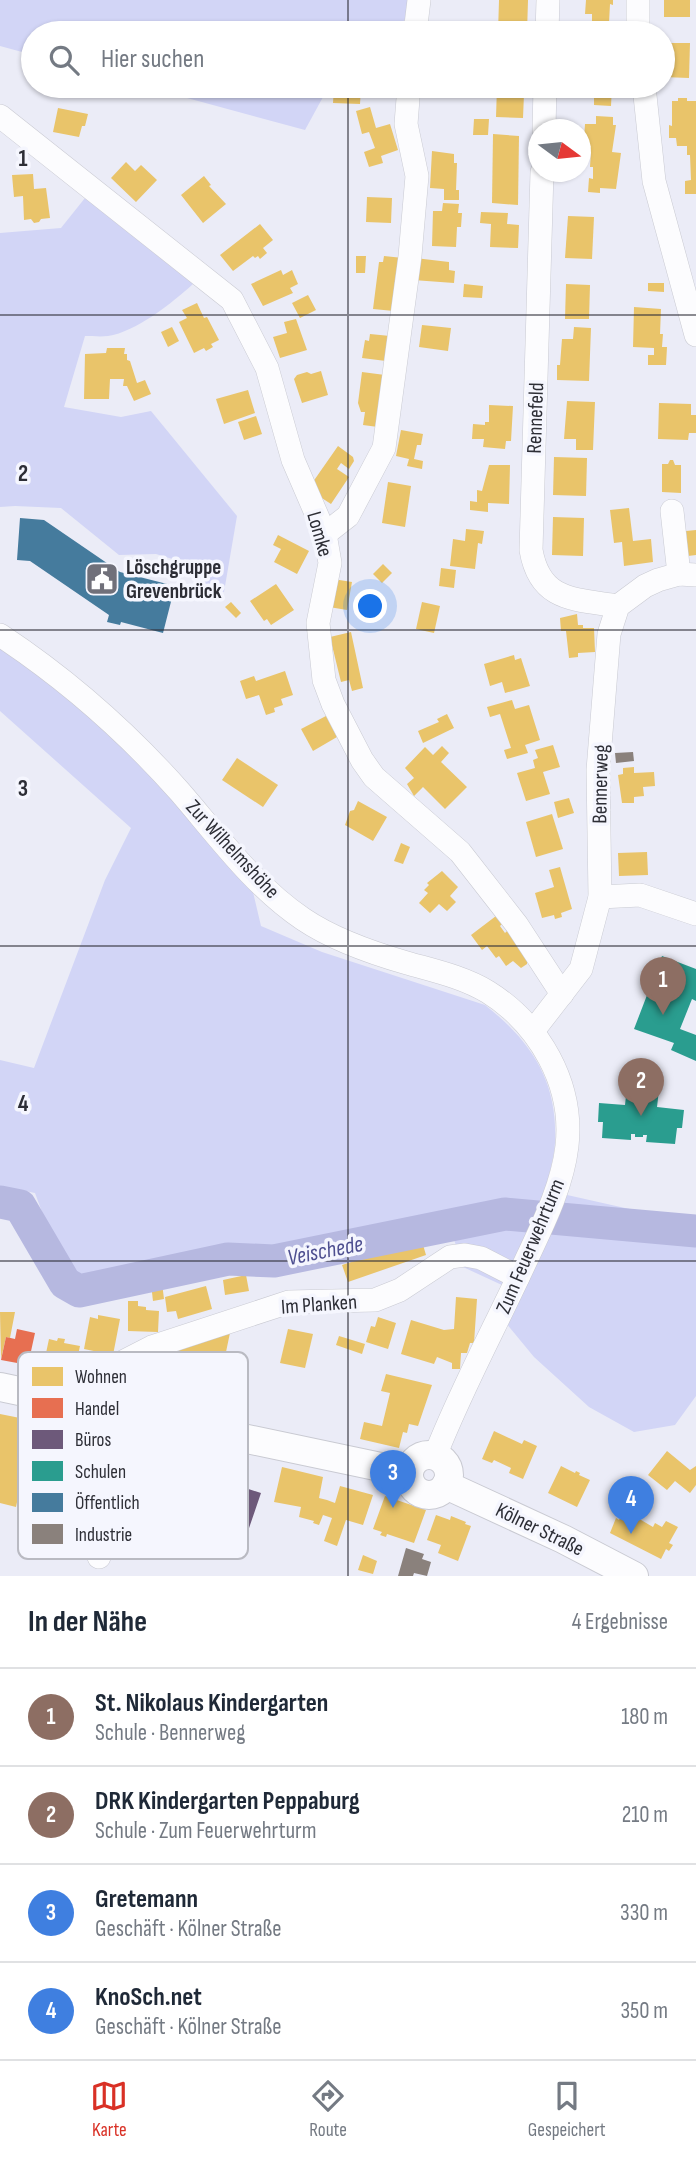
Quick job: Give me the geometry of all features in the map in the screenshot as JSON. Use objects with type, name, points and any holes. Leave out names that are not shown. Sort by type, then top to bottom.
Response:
[{"type":"main road","points":[[0,1387],[18,1391]]},
{"type":"main road","points":[[248,1438],[409,1473]]},
{"type":"main road","points":[[435,1455],[447,1467],[449,1478],[446,1485],[436,1493],[423,1494],[412,1486],[409,1473],[411,1466],[418,1457],[435,1455]]},
{"type":"main road","name":"Kölner Straße","points":[[446,1485],[563,1539],[634,1576]]},
{"type":"street","points":[[416,21],[419,0]]},
{"type":"street","points":[[547,21],[548,0]]},
{"type":"street","points":[[638,0],[638,21]]},
{"type":"street","points":[[325,534],[348,516],[384,448],[410,257],[416,176],[406,124],[408,98]]},
{"type":"street","points":[[544,119],[545,98]]},
{"type":"street","points":[[645,98],[654,181],[696,335]]},
{"type":"street","name":"Lomke","points":[[0,116],[232,300],[267,368],[293,460],[325,534],[330,563],[318,623],[324,680],[333,704],[374,777],[460,852],[517,925],[562,994]]},
{"type":"street","name":"Rennefeld","points":[[542,182],[531,550],[539,577],[562,597],[618,606]]},
{"type":"street","points":[[618,606],[645,586],[688,575],[672,512]]},
{"type":"street","name":"Bennerweg","points":[[533,1031],[581,969],[600,897],[597,770],[609,634],[618,606]]},
{"type":"street","name":"Zur Wilhelmshöhe","points":[[0,635],[71,685],[107,716],[172,784],[257,881],[303,919],[349,943],[385,957],[464,980],[510,1008],[533,1031]]},
{"type":"street","points":[[600,897],[640,895],[696,914]]},
{"type":"street","name":"Zum Feuerwehrturm","points":[[435,1455],[556,1192],[567,1144],[565,1105],[550,1059],[533,1031]]},
{"type":"street","name":"Im Planken","points":[[143,1352],[289,1302],[375,1300],[400,1290],[450,1257],[465,1255],[481,1258],[518,1277]]},
{"type":"shaded area","points":[[0,0],[414,0],[404,21],[21,21],[21,52],[0,46]]},
{"type":"shaded area","points":[[187,98],[322,98],[305,130]]},
{"type":"shaded area","points":[[85,198],[193,284],[164,308],[130,329],[108,336],[85,336],[64,407],[121,417],[151,411],[237,516],[224,592],[208,589],[192,565],[156,554],[119,555],[61,508],[0,507],[0,233],[61,228]]},
{"type":"shaded area","points":[[0,645],[69,695],[165,788],[253,892],[261,926],[322,952],[485,1005],[502,1019],[529,1049],[539,1065],[552,1101],[555,1143],[545,1190],[696,1224],[696,1396],[675,1425],[634,1432],[589,1407],[534,1357],[506,1323],[519,1293],[463,1267],[447,1218],[74,1299],[35,1193],[0,1186],[0,1060],[34,1068],[105,880],[131,828],[0,711]]},
{"type":"building: Wohnen","points":[[499,0],[528,0],[527,21],[498,21]]},
{"type":"building: Wohnen","points":[[586,0],[613,0],[613,5],[610,4],[609,21],[592,21],[592,14],[585,14]]},
{"type":"building: Wohnen","points":[[664,0],[690,0],[690,17],[664,17]]},
{"type":"building: Wohnen","points":[[675,43],[690,43],[689,78],[675,77]]},
{"type":"building: Wohnen","points":[[333,98],[360,98],[360,104],[333,103]]},
{"type":"building: Wohnen","points":[[497,98],[524,98],[523,118],[496,117]]},
{"type":"building: Wohnen","points":[[594,98],[611,98],[611,106],[594,105]]},
{"type":"building: Wohnen","points":[[678,98],[696,101],[696,194],[685,194],[685,181],[691,180],[687,146],[677,146],[676,138],[669,138],[672,101],[678,101]]},
{"type":"building: Wohnen","points":[[370,107],[376,128],[390,124],[398,150],[381,156],[383,163],[369,167],[364,152],[375,148],[369,132],[362,134],[356,111]]},
{"type":"building: Wohnen","points":[[58,108],[88,114],[79,137],[53,132]]},
{"type":"building: Wohnen","points":[[596,116],[613,117],[613,125],[616,125],[612,152],[621,153],[616,189],[600,188],[600,193],[588,192],[589,182],[593,179],[591,124],[596,124]]},
{"type":"building: Wohnen","points":[[474,119],[489,119],[488,135],[473,135]]},
{"type":"building: Wohnen","points":[[493,134],[519,136],[518,205],[492,203]]},
{"type":"building: Wohnen","points":[[432,151],[454,154],[459,200],[444,200],[444,189],[430,188]]},
{"type":"building: Wohnen","points":[[126,162],[135,171],[141,165],[157,180],[136,202],[111,178]]},
{"type":"building: Wohnen","points":[[33,174],[34,189],[46,188],[50,218],[34,223],[31,219],[24,220],[23,196],[14,197],[12,175]]},
{"type":"building: Wohnen","points":[[204,176],[211,185],[209,186],[226,204],[203,223],[181,195]]},
{"type":"building: Wohnen","points":[[367,197],[392,198],[391,223],[366,222]]},
{"type":"building: Wohnen","points":[[443,203],[459,204],[458,213],[462,213],[461,227],[457,227],[456,247],[432,246],[433,211],[442,211]]},
{"type":"building: Wohnen","points":[[481,212],[508,213],[507,224],[519,225],[518,248],[490,247],[491,224],[480,223]]},
{"type":"building: Wohnen","points":[[568,216],[594,217],[592,259],[565,258]]},
{"type":"building: Wohnen","points":[[260,224],[273,240],[263,248],[267,253],[260,259],[253,256],[233,271],[220,255]]},
{"type":"building: Wohnen","points":[[356,256],[366,256],[365,273],[356,273]]},
{"type":"building: Wohnen","points":[[384,256],[403,258],[394,311],[373,309],[379,262],[383,262]]},
{"type":"building: Wohnen","points":[[415,258],[449,262],[449,270],[455,271],[454,283],[413,280]]},
{"type":"building: Wohnen","points":[[281,270],[283,275],[292,270],[298,284],[290,288],[293,293],[263,306],[251,284]]},
{"type":"building: Wohnen","points":[[648,283],[664,283],[664,292],[648,291]]},
{"type":"building: Wohnen","points":[[464,284],[483,286],[482,298],[463,297]]},
{"type":"building: Wohnen","points":[[566,284],[590,285],[589,319],[565,319]]},
{"type":"building: Wohnen","points":[[308,295],[316,310],[300,318],[292,303]]},
{"type":"building: Wohnen","points":[[197,303],[219,340],[211,344],[213,347],[206,351],[204,348],[194,353],[179,322],[187,318],[182,310]]},
{"type":"building: Wohnen","points":[[634,307],[661,309],[660,334],[663,334],[662,347],[667,347],[666,365],[648,365],[648,355],[654,355],[654,348],[633,347]]},
{"type":"building: Wohnen","points":[[296,319],[307,350],[280,358],[273,337],[287,333],[284,322]]},
{"type":"building: Wohnen","points":[[422,325],[451,328],[448,351],[419,347]]},
{"type":"building: Wohnen","points":[[172,327],[179,341],[168,347],[161,332]]},
{"type":"building: Wohnen","points":[[574,327],[591,328],[589,381],[557,380],[562,339],[573,339]]},
{"type":"building: Wohnen","points":[[370,334],[390,336],[386,361],[362,358],[365,340],[369,341]]},
{"type":"building: Wohnen","points":[[107,348],[125,348],[124,354],[127,354],[137,383],[145,380],[151,394],[134,401],[127,386],[123,386],[124,379],[110,379],[109,399],[84,399],[85,354],[106,353]]},
{"type":"building: Wohnen","points":[[321,371],[328,395],[302,403],[294,379],[307,372],[311,374]]},
{"type":"building: Wohnen","points":[[362,372],[385,375],[378,427],[363,425],[365,412],[361,412],[358,403]]},
{"type":"building: Wohnen","points":[[248,390],[255,413],[224,424],[216,399]]},
{"type":"building: Wohnen","points":[[567,401],[595,402],[593,450],[576,450],[576,439],[564,439]]},
{"type":"building: Wohnen","points":[[659,403],[691,404],[691,415],[696,415],[696,433],[689,433],[688,440],[658,439]]},
{"type":"building: Wohnen","points":[[489,405],[513,406],[511,441],[506,441],[505,449],[483,447],[484,439],[472,439],[473,424],[485,425],[485,422],[489,422]]},
{"type":"building: Wohnen","points":[[256,416],[262,434],[244,440],[238,422]]},
{"type":"building: Wohnen","points":[[401,430],[423,434],[414,459],[423,461],[422,469],[407,466],[409,459],[396,456]]},
{"type":"building: Wohnen","points":[[338,446],[353,457],[354,461],[349,469],[341,463],[337,469],[349,477],[331,504],[308,489]]},
{"type":"building: Wohnen","points":[[554,457],[587,458],[586,496],[553,495]]},
{"type":"building: Wohnen","points":[[673,460],[675,465],[681,465],[681,493],[662,492],[662,464],[668,464]]},
{"type":"building: Wohnen","points":[[489,465],[510,465],[509,504],[488,503],[488,512],[470,510],[470,501],[477,502],[477,490],[482,491]]},
{"type":"building: Wohnen","points":[[388,482],[411,486],[405,527],[382,523]]},
{"type":"building: Wohnen","points":[[629,508],[633,541],[651,539],[653,562],[624,566],[622,542],[614,543],[610,510]]},
{"type":"building: Wohnen","points":[[553,517],[584,518],[583,556],[552,555]]},
{"type":"building: Wohnen","points":[[466,529],[484,531],[482,544],[478,543],[475,569],[450,566],[453,539],[465,541]]},
{"type":"building: Wohnen","points":[[696,530],[696,555],[688,556],[686,531]]},
{"type":"building: Wohnen","points":[[278,535],[309,551],[297,574],[274,562],[281,549],[273,545]]},
{"type":"building: Wohnen","points":[[383,564],[392,573],[382,583],[373,574]]},
{"type":"building: Wohnen","points":[[441,568],[456,570],[454,588],[439,586]]},
{"type":"building: Wohnen","points":[[333,579],[352,582],[347,610],[329,607]]},
{"type":"building: Wohnen","points":[[276,584],[294,610],[271,625],[267,619],[264,621],[250,601]]},
{"type":"building: Wohnen","points":[[231,602],[241,613],[236,618],[225,607]]},
{"type":"building: Wohnen","points":[[422,602],[440,606],[434,633],[416,629]]},
{"type":"building: Wohnen","points":[[577,614],[578,625],[594,628],[595,652],[578,653],[578,657],[569,658],[566,631],[561,631],[560,618]]},
{"type":"building: Wohnen","points":[[351,632],[363,688],[352,691],[349,680],[341,682],[330,637]]},
{"type":"building: Wohnen","points":[[514,655],[515,660],[521,658],[530,686],[505,693],[502,682],[490,686],[484,664]]},
{"type":"building: Wohnen","points":[[285,671],[293,695],[281,699],[283,705],[274,708],[275,712],[266,715],[259,695],[246,699],[240,681],[254,676],[256,681]]},
{"type":"building: Wohnen","points":[[512,700],[515,709],[529,705],[540,740],[525,745],[528,753],[507,759],[504,750],[511,748],[500,714],[490,717],[487,707]]},
{"type":"building: Wohnen","points":[[447,714],[454,728],[423,743],[418,731],[439,722],[437,719]]},
{"type":"building: Wohnen","points":[[326,716],[337,737],[313,751],[301,729]]},
{"type":"building: Wohnen","points":[[553,745],[560,767],[543,772],[550,794],[526,801],[517,773],[535,768],[533,760],[538,758],[535,750]]},
{"type":"building: Wohnen","points":[[442,746],[449,753],[441,762],[467,787],[445,809],[423,787],[414,796],[407,784],[414,778],[405,768],[425,747],[433,755]]},
{"type":"building: Wohnen","points":[[237,758],[278,785],[263,807],[222,780]]},
{"type":"building: Wohnen","points":[[634,767],[634,773],[654,772],[655,786],[643,787],[644,796],[634,797],[634,803],[622,803],[618,775],[623,774],[623,768]]},
{"type":"building: Wohnen","points":[[569,798],[574,813],[558,818],[554,802]]},
{"type":"building: Wohnen","points":[[358,801],[387,817],[373,841],[345,825],[350,811],[354,810]]},
{"type":"building: Wohnen","points":[[552,814],[563,849],[536,857],[526,822]]},
{"type":"building: Wohnen","points":[[401,843],[410,847],[403,864],[394,861]]},
{"type":"building: Wohnen","points":[[647,852],[648,875],[619,876],[618,853]]},
{"type":"building: Wohnen","points":[[560,867],[572,909],[561,913],[562,917],[555,919],[554,915],[542,918],[535,893],[554,887],[549,870]]},
{"type":"building: Wohnen","points":[[442,871],[458,887],[450,896],[456,902],[447,911],[439,904],[430,913],[419,903],[428,893],[424,890],[429,885],[427,883]]},
{"type":"building: Wohnen","points":[[496,916],[505,933],[507,931],[527,958],[527,964],[521,968],[513,961],[506,966],[487,946],[482,950],[471,935]]},
{"type":"building: Wohnen","points":[[421,1238],[426,1255],[348,1282],[342,1265],[377,1253],[375,1248],[387,1245],[388,1249]]},
{"type":"building: Wohnen","points":[[246,1275],[249,1291],[225,1295],[223,1280]]},
{"type":"building: Wohnen","points":[[162,1283],[164,1299],[153,1301],[151,1284]]},
{"type":"building: Wohnen","points":[[206,1286],[212,1309],[178,1319],[176,1311],[167,1312],[165,1297]]},
{"type":"building: Wohnen","points":[[456,1297],[477,1299],[474,1343],[470,1343],[467,1353],[461,1353],[460,1369],[452,1369],[452,1363],[437,1357],[434,1364],[401,1354],[411,1320],[444,1330],[454,1329]]},
{"type":"building: Wohnen","points":[[128,1301],[138,1301],[138,1306],[146,1307],[146,1310],[159,1311],[158,1332],[128,1331]]},
{"type":"building: Wohnen","points":[[0,1312],[15,1312],[10,1338],[6,1337],[1,1359]]},
{"type":"building: Wohnen","points":[[98,1315],[120,1319],[114,1352],[84,1349],[90,1317],[98,1319]]},
{"type":"building: Wohnen","points":[[378,1317],[396,1323],[388,1349],[366,1342],[371,1326],[375,1327]]},
{"type":"building: Wohnen","points":[[231,1328],[226,1352],[178,1350]]},
{"type":"building: Wohnen","points":[[288,1329],[313,1334],[305,1368],[280,1363]]},
{"type":"building: Wohnen","points":[[339,1336],[365,1344],[362,1354],[336,1345]]},
{"type":"building: Wohnen","points":[[58,1338],[65,1339],[64,1343],[80,1346],[79,1352],[46,1352],[49,1339],[57,1341]]},
{"type":"building: Wohnen","points":[[386,1374],[432,1385],[418,1426],[409,1424],[407,1433],[403,1432],[399,1448],[360,1439],[364,1422],[382,1426],[390,1393],[381,1391]]},
{"type":"building: Wohnen","points":[[0,1414],[18,1418],[18,1497],[16,1507],[0,1503]]},
{"type":"building: Wohnen","points":[[494,1431],[522,1444],[524,1440],[537,1446],[523,1479],[509,1473],[511,1468],[494,1460],[492,1463],[482,1459]]},
{"type":"building: Wohnen","points":[[667,1451],[690,1470],[696,1466],[696,1485],[690,1493],[675,1481],[667,1490],[648,1475]]},
{"type":"building: Wohnen","points":[[561,1466],[590,1480],[577,1507],[548,1493]]},
{"type":"building: Wohnen","points":[[282,1467],[323,1477],[319,1498],[335,1503],[340,1486],[373,1495],[363,1525],[346,1520],[337,1546],[324,1541],[332,1518],[323,1515],[319,1525],[299,1517],[301,1507],[274,1502]]},
{"type":"building: Wohnen","points":[[385,1496],[426,1510],[414,1543],[387,1534],[386,1537],[380,1535],[382,1532],[373,1529]]},
{"type":"building: Wohnen","points":[[624,1510],[653,1527],[655,1523],[662,1527],[666,1521],[678,1527],[669,1543],[673,1545],[669,1551],[666,1549],[661,1559],[610,1533],[616,1518],[619,1520]]},
{"type":"building: Wohnen","points":[[436,1515],[450,1520],[451,1516],[471,1526],[458,1561],[438,1553],[441,1545],[427,1540]]},
{"type":"building: Wohnen","points":[[363,1555],[377,1561],[373,1574],[358,1570]]},
{"type":"building: Handel","points":[[17,1329],[35,1333],[31,1352],[18,1352],[18,1363],[1,1360],[6,1337],[15,1339]]},
{"type":"building: Büros","points":[[248,1489],[261,1493],[248,1531]]},
{"type":"building: Schulen","points":[[662,956],[696,969],[696,1001],[692,999],[680,1029],[696,1035],[696,1061],[671,1050],[674,1043],[634,1029]]},
{"type":"building: Schulen","points":[[627,1087],[659,1090],[657,1107],[684,1110],[682,1128],[677,1128],[675,1144],[646,1142],[647,1135],[635,1137],[635,1134],[631,1134],[631,1140],[602,1138],[603,1122],[598,1122],[599,1103],[625,1105]]},
{"type":"building: Öffentlich","name":"Löschgruppe Grevenbrück","points":[[20,518],[44,520],[120,572],[175,586],[163,633],[121,622],[120,625],[107,622],[109,615],[30,561],[17,560]]},
{"type":"building: Industrie","points":[[633,752],[634,761],[616,763],[615,753]]},
{"type":"building: Industrie","points":[[406,1548],[424,1554],[422,1559],[431,1562],[427,1576],[414,1573],[413,1576],[398,1576]]},
{"type":"waterway","name":"Veischede","points":[[0,1202],[20,1206],[65,1283],[79,1291],[228,1259],[274,1261],[505,1214],[696,1231]]},
{"type":"place","name":"Löschgruppe Grevenbrück","points":[[102,579]]},
{"type":"place","name":"St. Nikolaus Kindergarten","points":[[663,1015]]},
{"type":"place","name":"DRK Kindergarten Peppaburg","points":[[641,1116]]},
{"type":"place","name":"Gretemann","points":[[393,1508]]},
{"type":"place","name":"KnoSch.net","points":[[631,1534]]}]
